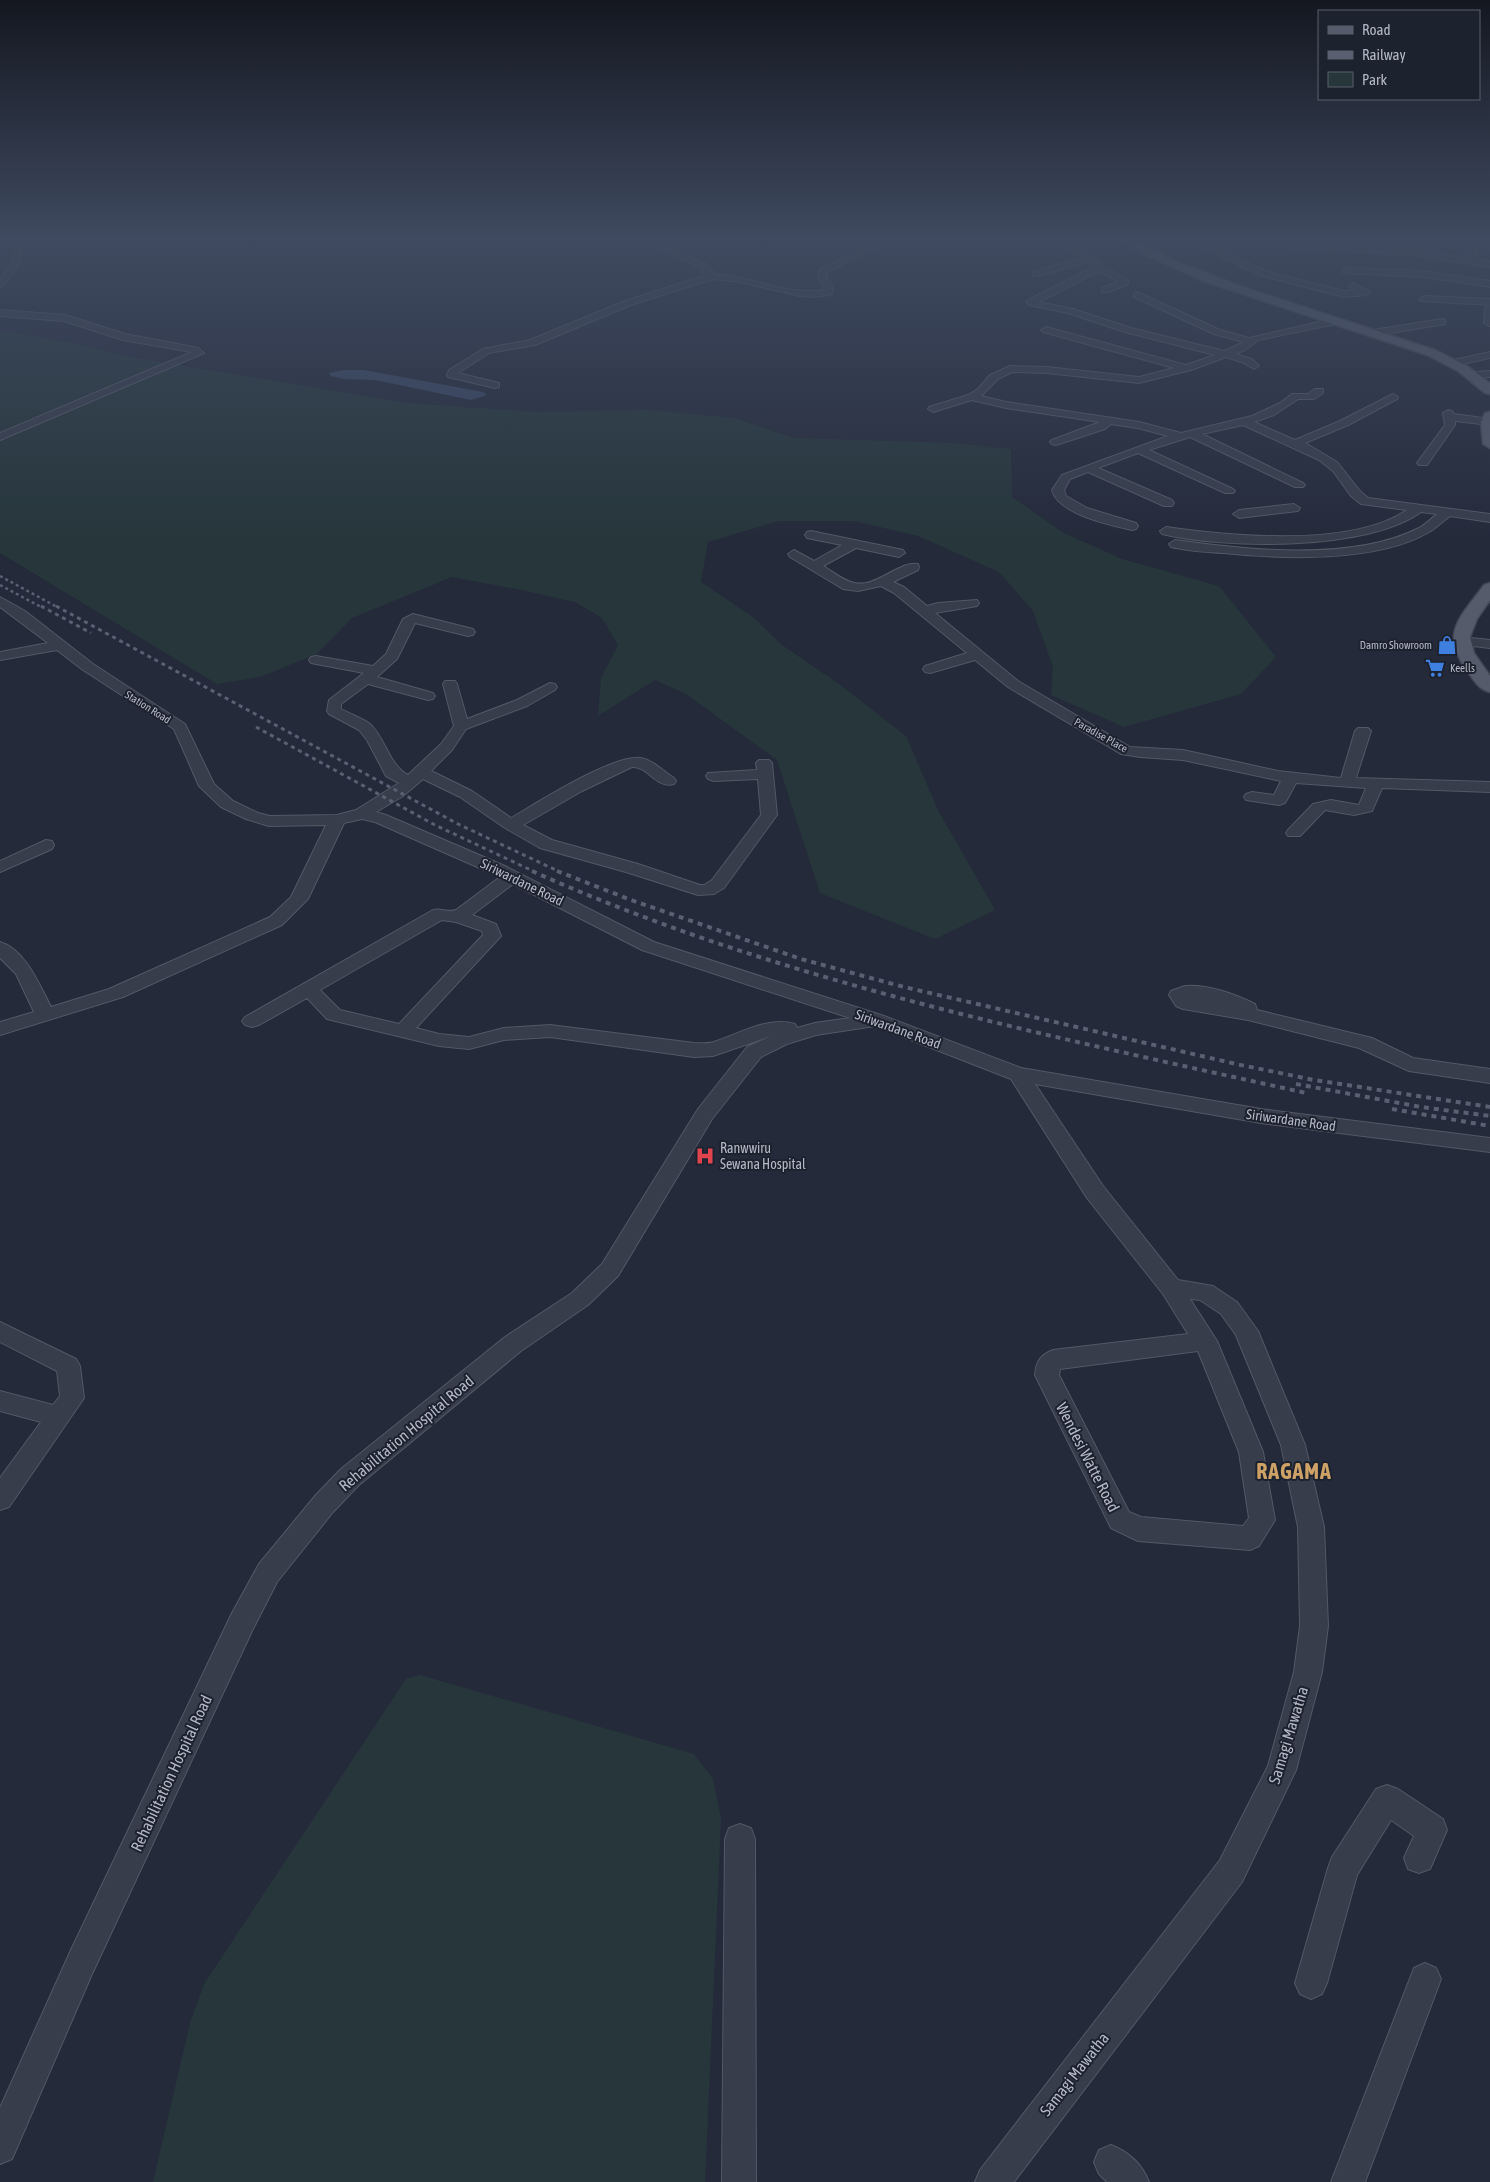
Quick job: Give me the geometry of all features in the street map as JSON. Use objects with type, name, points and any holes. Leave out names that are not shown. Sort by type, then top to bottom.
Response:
[{"type":"main road","points":[[1387,338],[1453,362],[1484,377],[1490,390]]},
{"type":"main road","points":[[1489,419],[1490,444]]},
{"type":"main road","points":[[1490,588],[1463,630],[1461,641],[1472,664],[1490,687]]},
{"type":"street","points":[[0,437],[200,353],[194,350],[123,338]]},
{"type":"street","points":[[495,385],[452,375],[453,372],[486,351],[532,343],[544,338]]},
{"type":"street","points":[[1075,338],[1187,368]]},
{"type":"street","points":[[1159,338],[1248,361],[1254,366]]},
{"type":"street","points":[[1239,338],[1251,341]]},
{"type":"street","points":[[933,409],[972,397],[982,391],[994,377],[1010,369],[1047,370],[1139,380],[1187,368],[1242,348],[1258,338]]},
{"type":"street","points":[[1396,341],[1412,338]]},
{"type":"street","points":[[1453,362],[1490,355]]},
{"type":"street","points":[[1153,377],[1178,383]]},
{"type":"street","points":[[1132,526],[1105,520],[1061,498],[1058,490],[1066,477],[1088,468],[1185,435],[1245,422],[1266,415],[1287,404],[1296,396],[1310,397],[1319,391]]},
{"type":"street","points":[[972,397],[1006,405],[1139,425],[1185,435],[1299,485]]},
{"type":"street","points":[[1294,444],[1344,423],[1393,397]]},
{"type":"street","points":[[1423,463],[1450,425],[1449,415],[1489,419]]},
{"type":"street","points":[[1056,442],[1101,427],[1109,420]]},
{"type":"street","points":[[1245,422],[1316,454],[1332,464],[1344,475],[1357,497],[1365,501],[1416,510],[1490,518]]},
{"type":"street","points":[[1140,450],[1230,491]]},
{"type":"street","points":[[1088,468],[1168,503]]},
{"type":"street","points":[[1372,513],[1385,505]]},
{"type":"street","points":[[1239,514],[1294,508]]},
{"type":"street","points":[[1166,531],[1239,539],[1288,540],[1354,533],[1398,522],[1416,510]]},
{"type":"street","points":[[1268,512],[1282,523]]},
{"type":"street","points":[[1175,544],[1256,554],[1313,554],[1352,550],[1392,542],[1423,531],[1439,522],[1448,512]]},
{"type":"street","points":[[1233,526],[1279,529],[1321,525]]},
{"type":"street","points":[[811,536],[899,553]]},
{"type":"street","points":[[816,566],[855,543]]},
{"type":"street","points":[[794,554],[848,586],[858,587],[884,582],[913,567]]},
{"type":"street","name":"Paradise Place","points":[[884,582],[899,590],[1014,684],[1126,751],[1141,754],[1182,755],[1291,778],[1376,784],[1449,784],[1490,787]]},
{"type":"street","name":"Station Road","points":[[0,601],[20,614],[102,678],[180,727],[207,786],[227,804],[252,816],[269,821],[336,820]]},
{"type":"street","points":[[926,612],[938,607],[972,603]]},
{"type":"street","points":[[408,782],[392,773],[374,739],[364,727],[334,711],[334,703],[371,675],[392,656],[408,622],[413,618],[468,632]]},
{"type":"street","points":[[1461,641],[1490,644]]},
{"type":"street","points":[[0,656],[60,645]]},
{"type":"street","points":[[930,669],[977,655]]},
{"type":"street","points":[[316,660],[371,675],[428,696]]},
{"type":"street","points":[[450,684],[461,726]]},
{"type":"street","points":[[362,814],[392,797],[422,772],[446,747],[461,726],[522,703],[550,687]]},
{"type":"street","points":[[1347,782],[1363,731]]},
{"type":"street","points":[[511,824],[580,785],[625,764],[638,762],[668,781]]},
{"type":"street","points":[[422,772],[466,794],[511,824],[546,844],[632,868],[698,890],[708,890],[718,884],[769,816],[764,769],[728,777],[714,776]]},
{"type":"street","points":[[1252,797],[1279,800],[1291,778]]},
{"type":"street","points":[[1294,832],[1318,807],[1325,806],[1356,811],[1366,808],[1376,784]]},
{"type":"street","name":"Siriwardane Road","points":[[336,820],[362,814],[380,818],[511,877],[648,946],[877,1020],[1018,1074],[1261,1116],[1489,1147]]},
{"type":"street","points":[[0,1029],[116,993],[276,920],[299,899],[336,820]]},
{"type":"street","points":[[0,867],[46,845]]},
{"type":"street","points":[[458,916],[511,877]]},
{"type":"street","points":[[252,1021],[439,914],[458,916],[490,928],[492,936],[402,1032]]},
{"type":"street","points":[[0,948],[24,971],[45,1015]]},
{"type":"street","points":[[308,988],[334,1015],[439,1040],[468,1043],[504,1034],[550,1031],[694,1050],[713,1049],[770,1029],[790,1027],[815,1029]]},
{"type":"street","points":[[1248,1014],[1365,1043],[1409,1064],[1490,1076]]},
{"type":"street","name":"Rehabilitation Hospital Road","points":[[0,2147],[81,1963],[242,1622],[268,1572],[324,1504],[350,1477],[513,1344],[580,1299],[610,1270],[704,1114],[754,1052],[780,1038],[815,1029],[877,1020]]},
{"type":"street","name":"Wendesi Watte Road","points":[[1018,1074],[1095,1192],[1171,1288],[1205,1341],[1251,1452],[1262,1520],[1250,1538],[1138,1529],[1120,1520],[1047,1375],[1048,1365],[1054,1360],[1205,1341]]},
{"type":"street","name":"Samagi Mawatha","points":[[992,2182],[1232,1871],[1281,1770],[1308,1672],[1314,1626],[1311,1527],[1293,1444],[1246,1331],[1229,1308],[1205,1292],[1171,1288]]},
{"type":"street","points":[[0,1331],[68,1366],[72,1398],[0,1499]]},
{"type":"street","points":[[0,1401],[59,1417]]},
{"type":"street","points":[[1311,1983],[1343,1868],[1387,1800],[1432,1830],[1419,1858]]},
{"type":"street","points":[[739,2182],[740,1839]]},
{"type":"street","points":[[1348,2182],[1425,1979]]},
{"type":"street","points":[[1108,2182],[1111,2162],[1132,2182]]},
{"type":"green space","points":[[0,338],[44,338],[84,345],[130,357],[408,403],[536,412],[648,410],[734,418],[794,438],[955,443],[1011,449],[1012,497],[1062,532],[1122,559],[1219,586],[1276,657],[1241,694],[1124,727],[1051,695],[1053,667],[1033,611],[999,572],[918,536],[854,521],[778,521],[708,542],[701,582],[753,617],[782,645],[839,684],[906,736],[938,810],[995,910],[935,939],[820,893],[777,760],[686,694],[655,680],[598,716],[601,678],[618,645],[602,618],[575,602],[452,577],[352,618],[317,654],[260,677],[217,684],[0,553]]},
{"type":"green space","points":[[420,1675],[694,1754],[713,1779],[721,1819],[705,2182],[153,2182],[190,2023],[204,1984],[406,1679]]},
{"type":"water","points":[[344,370],[364,370],[483,392],[487,395],[471,400],[375,380],[344,379],[331,376],[329,373]]},
{"type":"railway","points":[[0,576],[59,608]]},
{"type":"railway","points":[[0,585],[43,608]]},
{"type":"railway","points":[[41,606],[91,633]]},
{"type":"railway","points":[[56,606],[458,824],[560,872]]},
{"type":"railway","points":[[256,727],[435,825],[535,872]]},
{"type":"railway","points":[[532,871],[625,910],[720,944],[816,974],[1011,1026],[1306,1093]]},
{"type":"railway","points":[[557,871],[631,900],[801,959],[904,987],[1236,1064],[1314,1080],[1490,1107]]},
{"type":"railway","points":[[1296,1084],[1421,1107],[1490,1116]]},
{"type":"railway","points":[[1392,1109],[1490,1126]]},
{"type":"place","name":"Damro Showroom","points":[[1447,645]]},
{"type":"place","name":"Keells","points":[[1435,668]]},
{"type":"place","name":"Ranwwiru Sewana Hospital","points":[[705,1156]]},
{"type":"district","name":"RAGAMA","points":[[1294,1471]]}]
